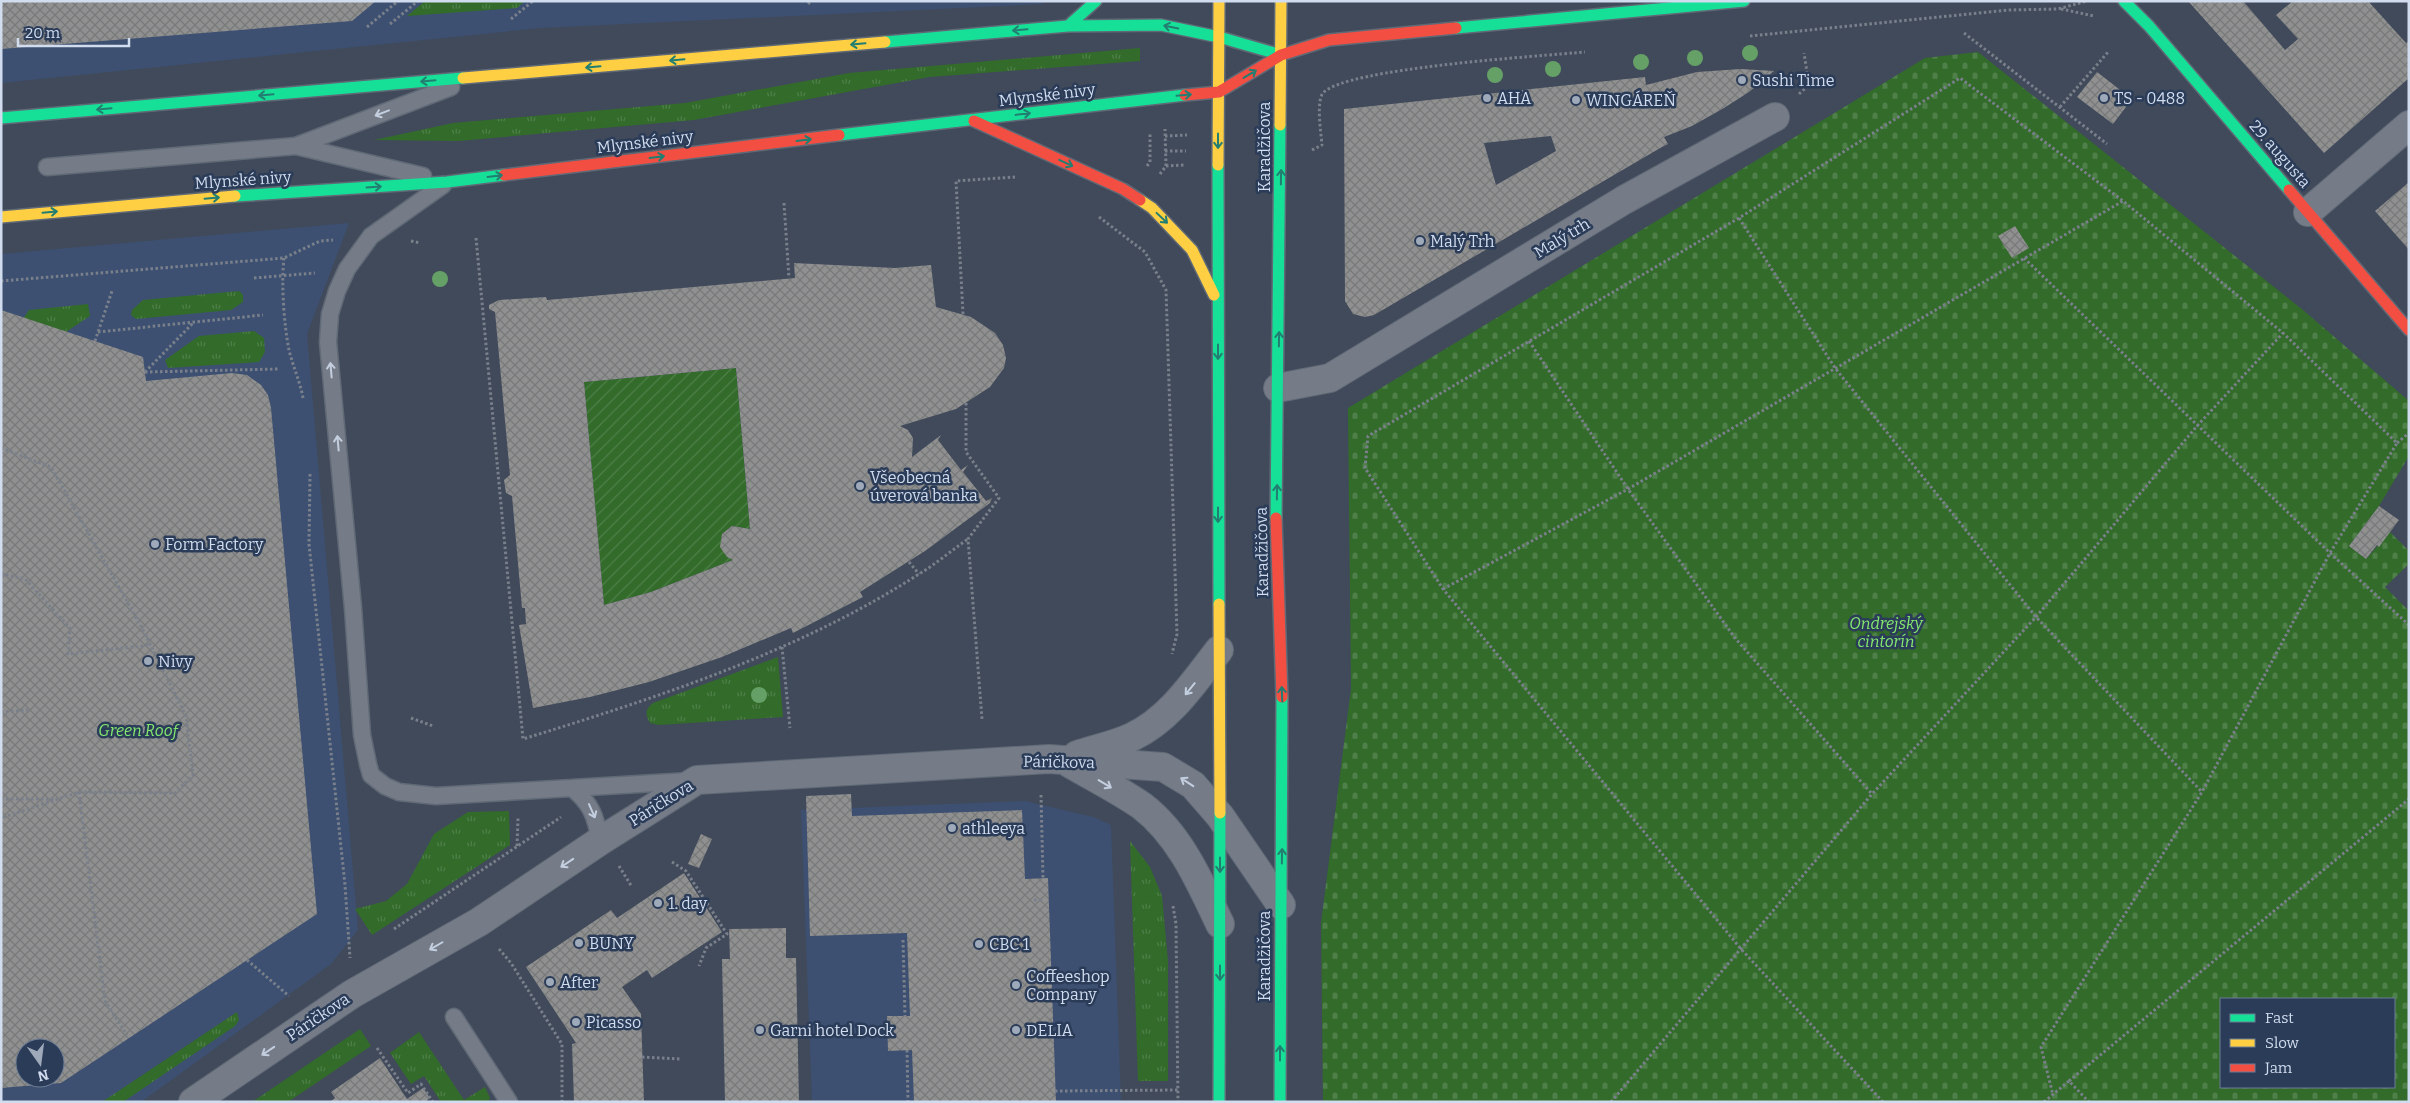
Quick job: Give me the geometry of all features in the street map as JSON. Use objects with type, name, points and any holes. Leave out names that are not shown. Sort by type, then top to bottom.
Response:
[{"type":"main road","points":[[1068,26],[1096,1]]},
{"type":"main road","points":[[1219,1],[1217,304],[1220,816],[1219,1102]]},
{"type":"main road","name":"Karadžičova","points":[[1280,1102],[1283,733],[1276,541],[1281,1]]},
{"type":"main road","name":"Mlynské nivy","points":[[1,217],[237,196],[447,182],[1148,98],[1219,92],[1281,55],[1329,40],[1744,1]]},
{"type":"main road","name":"29. augusta","points":[[2124,1],[2149,26],[2409,330]]},
{"type":"main road","points":[[1,118],[1068,26],[1146,24],[1219,37],[1281,55]]},
{"type":"main road","points":[[974,120],[1123,189],[1152,208],[1192,250],[1217,304]]},
{"type":"street","name":"Malý trh","points":[[1278,388],[1330,378],[1624,200],[1775,117]]},
{"type":"street","points":[[2308,212],[2409,125]]},
{"type":"street","points":[[1063,759],[1131,738],[1150,727],[1191,690],[1219,650]]},
{"type":"street","points":[[1063,759],[1143,807],[1170,834],[1193,868],[1220,924]]},
{"type":"street","name":"Páričkova","points":[[193,1102],[352,994],[608,850],[697,780],[1063,759],[1164,767],[1193,786],[1220,816],[1281,905]]},
{"type":"lane","points":[[47,167],[296,146],[476,77]]},
{"type":"lane","points":[[296,146],[447,182]]},
{"type":"lane","points":[[447,182],[372,236],[347,269],[337,291],[330,314],[328,342],[362,735],[371,775],[385,786],[399,792],[436,796],[697,780]]},
{"type":"lane","points":[[572,788],[587,800],[608,850]]},
{"type":"lane","points":[[454,1017],[509,1102]]},
{"type":"path","points":[[367,27],[398,1]]},
{"type":"path","points":[[390,24],[418,1]]},
{"type":"path","points":[[511,19],[533,1]]},
{"type":"path","points":[[1741,37],[2008,10],[2058,8],[2087,1]]},
{"type":"path","points":[[1964,33],[2108,144]]},
{"type":"path","points":[[1310,150],[1316,150],[1322,145],[1320,103],[1322,94],[1332,86],[1384,72],[1592,51]]},
{"type":"path","points":[[2060,107],[2109,51]]},
{"type":"path","points":[[1775,117],[1809,85],[1804,53]]},
{"type":"path","points":[[1883,1102],[1741,949],[1443,588],[1365,468],[1368,436],[1739,218],[1960,78],[2123,201],[2283,333],[2397,443]]},
{"type":"path","points":[[1317,134],[1321,130]]},
{"type":"path","points":[[1142,173],[1150,162],[1150,133]]},
{"type":"path","points":[[1156,181],[1166,166],[1165,134],[1189,135]]},
{"type":"path","points":[[1165,151],[1189,151]]},
{"type":"path","points":[[1166,166],[1190,164]]},
{"type":"path","points":[[963,314],[956,181],[1017,177]]},
{"type":"path","points":[[1443,588],[1628,490],[2123,201]]},
{"type":"path","points":[[784,203],[789,278]]},
{"type":"path","points":[[1094,213],[1145,252],[1166,290],[1177,634],[1170,660]]},
{"type":"path","points":[[1739,218],[1835,368],[2036,617],[2202,792]]},
{"type":"path","points":[[1,281],[284,258],[320,241],[372,236],[420,243]]},
{"type":"path","points":[[476,238],[523,739],[623,708],[782,647],[842,618],[919,574],[968,539],[999,498],[966,452],[966,403]]},
{"type":"path","points":[[284,258],[282,277],[289,349],[301,384],[303,401]]},
{"type":"path","points":[[2024,258],[2330,553],[2409,625]]},
{"type":"path","points":[[96,341],[112,291]]},
{"type":"path","points":[[98,332],[263,315]]},
{"type":"path","points":[[195,322],[145,372],[278,369]]},
{"type":"path","points":[[1611,1102],[1872,794],[2036,617],[2197,426],[2283,333]]},
{"type":"path","points":[[1529,341],[1628,490],[1735,638],[1872,794]]},
{"type":"path","points":[[2053,1095],[2041,1047],[2202,792],[2330,553],[2397,443],[2409,433]]},
{"type":"path","points":[[1,448],[50,467],[151,645],[186,716],[193,775],[174,793],[78,792],[1,818]]},
{"type":"path","points":[[310,468],[309,544],[345,885],[350,959],[358,953]]},
{"type":"path","points":[[968,539],[982,719]]},
{"type":"path","points":[[909,562],[919,574]]},
{"type":"path","points":[[1,574],[25,579],[70,628],[68,654],[151,645]]},
{"type":"path","points":[[782,647],[790,728]]},
{"type":"path","points":[[1,712],[28,710]]},
{"type":"path","points":[[411,718],[433,726]]},
{"type":"path","points":[[78,792],[105,1001],[127,1035]]},
{"type":"path","points":[[1041,795],[1044,878]]},
{"type":"path","points":[[1,799],[58,799]]},
{"type":"path","points":[[2044,1102],[2409,799]]},
{"type":"path","points":[[390,932],[587,800]]},
{"type":"path","points":[[517,846],[518,815]]},
{"type":"path","points":[[608,850],[632,887]]},
{"type":"path","points":[[672,862],[686,871],[727,934],[706,948],[699,966]]},
{"type":"path","points":[[1034,900],[1044,900]]},
{"type":"path","points":[[1176,924],[1178,1102]]},
{"type":"path","points":[[903,940],[905,1016]]},
{"type":"path","points":[[494,944],[511,963],[562,1044],[562,1102]]},
{"type":"path","points":[[247,960],[291,998]]},
{"type":"path","points":[[377,1048],[408,1093],[421,1084],[433,1102]]},
{"type":"path","points":[[907,1050],[908,1102]]},
{"type":"path","points":[[642,1057],[681,1059]]},
{"type":"path","points":[[2068,1081],[2088,1102]]},
{"type":"path","points":[[1056,1091],[1178,1090]]},
{"type":"shaded area","points":[[1,1],[1045,1],[1042,4],[541,28],[1,83]]},
{"type":"shaded area","name":"Nivy","points":[[349,223],[307,334],[358,930],[331,964],[141,1102],[1,1102],[1,254]]},
{"type":"shaded area","points":[[1025,801],[1093,817],[1111,825],[1121,1102],[812,1102],[801,810]]},
{"type":"green space","points":[[425,1],[525,1],[517,8],[407,16]]},
{"type":"green space","points":[[1140,48],[1140,61],[930,77],[694,120],[459,141],[374,140],[453,123],[685,103],[849,73]]},
{"type":"green space","name":"Ondrejský cintorín","points":[[1978,52],[2303,310],[2409,401],[2409,456],[2379,506],[2349,546],[2366,559],[2390,532],[2409,551],[2409,564],[2385,587],[2409,611],[2409,1102],[1323,1102],[1321,923],[1351,689],[1348,408],[1925,58]]},
{"type":"green space","points":[[239,291],[243,295],[243,302],[231,310],[136,319],[131,315],[132,310],[143,300]]},
{"type":"green space","points":[[88,304],[90,316],[57,338],[23,319],[29,310]]},
{"type":"green space","points":[[254,331],[264,338],[265,352],[259,362],[168,368],[165,360],[199,336]]},
{"type":"green space","points":[[736,368],[750,529],[732,526],[722,534],[723,549],[726,555],[733,560],[651,592],[604,605],[584,382]]},
{"type":"green space","points":[[778,657],[783,717],[659,725],[650,723],[648,720],[647,710],[653,703]]},
{"type":"green space","points":[[509,811],[510,845],[372,935],[355,909],[386,901],[407,884],[434,834],[468,812]]},
{"type":"green space","points":[[1130,841],[1150,867],[1162,896],[1168,961],[1168,1081],[1138,1081]]},
{"type":"green space","points":[[237,1012],[239,1020],[235,1026],[123,1102],[102,1102]]},
{"type":"green space","points":[[360,1029],[371,1046],[288,1102],[252,1102]]},
{"type":"green space","points":[[419,1032],[464,1100],[485,1087],[490,1098],[488,1102],[441,1102],[424,1076],[411,1084],[390,1053]]},
{"type":"building","points":[[1,1],[376,1],[352,21],[1,49]]},
{"type":"building","points":[[2188,1],[2243,1],[2285,50],[2298,39],[2276,15],[2293,1],[2368,1],[2406,43],[2409,41],[2409,78],[2324,153]]},
{"type":"building","points":[[1741,69],[1774,71],[1749,92],[1724,108],[1692,126],[1664,137],[1668,144],[1374,315],[1365,317],[1353,314],[1345,301],[1344,109],[1645,77],[1646,85],[1697,72]],"holes":[[[1551,136],[1556,151],[1496,185],[1484,143]]]},
{"type":"building","name":"TS - 0488","points":[[2097,72],[2132,99],[2113,124],[2077,97]]},
{"type":"building","points":[[2409,182],[2409,250],[2375,211]]},
{"type":"building","points":[[2015,226],[2029,248],[2012,258],[1998,236]]},
{"type":"building","name":"Všeobecná úverová banka","points":[[794,263],[895,268],[931,265],[936,307],[971,317],[995,333],[1003,345],[1006,358],[1004,368],[990,387],[956,409],[900,426],[908,430],[913,438],[912,457],[941,435],[938,440],[961,470],[968,465],[963,472],[986,501],[992,498],[990,503],[925,551],[860,592],[863,597],[793,633],[791,628],[722,657],[649,682],[590,697],[533,708],[519,625],[526,624],[525,608],[522,608],[512,496],[506,493],[504,480],[510,475],[495,312],[489,309],[489,305],[499,300],[546,297],[547,300],[795,278]],"holes":[[[736,368],[750,529],[732,526],[722,534],[720,547],[727,557],[733,560],[651,592],[604,605],[584,382]]]},
{"type":"building","name":"Nivy","points":[[1,310],[143,357],[146,381],[232,373],[247,375],[261,385],[268,395],[271,408],[317,914],[65,1080],[65,1038],[15,1038],[15,1087],[1,1088]]},
{"type":"building","points":[[2379,506],[2399,520],[2379,547],[2377,545],[2366,559],[2349,546]]},
{"type":"building","name":"CBC 1","points":[[851,794],[852,816],[1022,810],[1025,879],[1048,878],[1056,1102],[914,1102],[912,1050],[888,1051],[887,1016],[910,1016],[907,933],[810,936],[806,796]]},
{"type":"building","points":[[701,834],[712,839],[699,868],[688,864]]},
{"type":"building","points":[[684,873],[722,932],[652,978],[647,970],[622,987],[641,1014],[644,1102],[574,1102],[572,1044],[576,1043],[526,967],[611,910],[617,918]]},
{"type":"building","name":"Garni hotel Dock","points":[[786,928],[786,958],[796,958],[799,1102],[725,1102],[722,959],[730,959],[729,929]]},
{"type":"building","points":[[380,1058],[407,1099],[423,1088],[430,1098],[425,1102],[330,1102],[335,1098],[331,1092]]},
{"type":"traffic: fast","points":[[1068,26],[1096,1]]},
{"type":"traffic: fast","points":[[1456,28],[1744,1]]},
{"type":"traffic: fast","points":[[2124,1],[2149,26],[2289,190]]},
{"type":"traffic: fast","points":[[885,42],[1068,26],[1161,25],[1219,37],[1281,55]]},
{"type":"traffic: fast","points":[[1,118],[463,78]]},
{"type":"traffic: fast","points":[[839,135],[1185,95]]},
{"type":"traffic: fast","points":[[1276,518],[1280,125]]},
{"type":"traffic: fast","points":[[1218,165],[1219,604]]},
{"type":"traffic: fast","points":[[235,196],[447,182],[504,175]]},
{"type":"traffic: fast","points":[[1280,1102],[1282,697]]},
{"type":"traffic: fast","points":[[1219,1102],[1220,813]]},
{"type":"traffic: slow","points":[[1218,165],[1219,1]]},
{"type":"traffic: slow","points":[[1280,125],[1281,1]]},
{"type":"traffic: slow","points":[[463,78],[885,42]]},
{"type":"traffic: slow","points":[[1,217],[235,196]]},
{"type":"traffic: slow","points":[[1140,200],[1152,208],[1192,250],[1214,295]]},
{"type":"traffic: slow","points":[[1219,604],[1220,813]]},
{"type":"traffic: jam","points":[[1185,95],[1219,92],[1281,55],[1329,40],[1456,28]]},
{"type":"traffic: jam","points":[[974,121],[1123,189],[1140,200]]},
{"type":"traffic: jam","points":[[504,175],[839,135]]},
{"type":"traffic: jam","points":[[2289,190],[2409,330]]},
{"type":"traffic: jam","points":[[1276,518],[1282,697]]},
{"type":"place","name":"Sushi Time","points":[[1742,80]]},
{"type":"place","name":"AHA","points":[[1487,98]]},
{"type":"place","name":"TS - 0488","points":[[2104,98]]},
{"type":"place","name":"WINGÁREŇ","points":[[1576,100]]},
{"type":"place","name":"Malý Trh","points":[[1420,241]]},
{"type":"place","name":"Všeobecná úverová banka","points":[[860,486]]},
{"type":"place","name":"Form Factory","points":[[155,544]]},
{"type":"place","name":"Nivy","points":[[148,661]]},
{"type":"place","name":"athleeya","points":[[952,828]]},
{"type":"place","name":"1. day","points":[[658,903]]},
{"type":"place","name":"BUNY","points":[[579,943]]},
{"type":"place","name":"CBC 1","points":[[979,944]]},
{"type":"place","name":"After","points":[[550,982]]},
{"type":"place","name":"Coffeeshop Company","points":[[1016,985]]},
{"type":"place","name":"Picasso","points":[[576,1022]]},
{"type":"place","name":"Garni hotel Dock","points":[[760,1030]]},
{"type":"place","name":"DELIA","points":[[1016,1030]]},
{"type":"park label","name":"Green Roof","points":[[138,730]]}]
